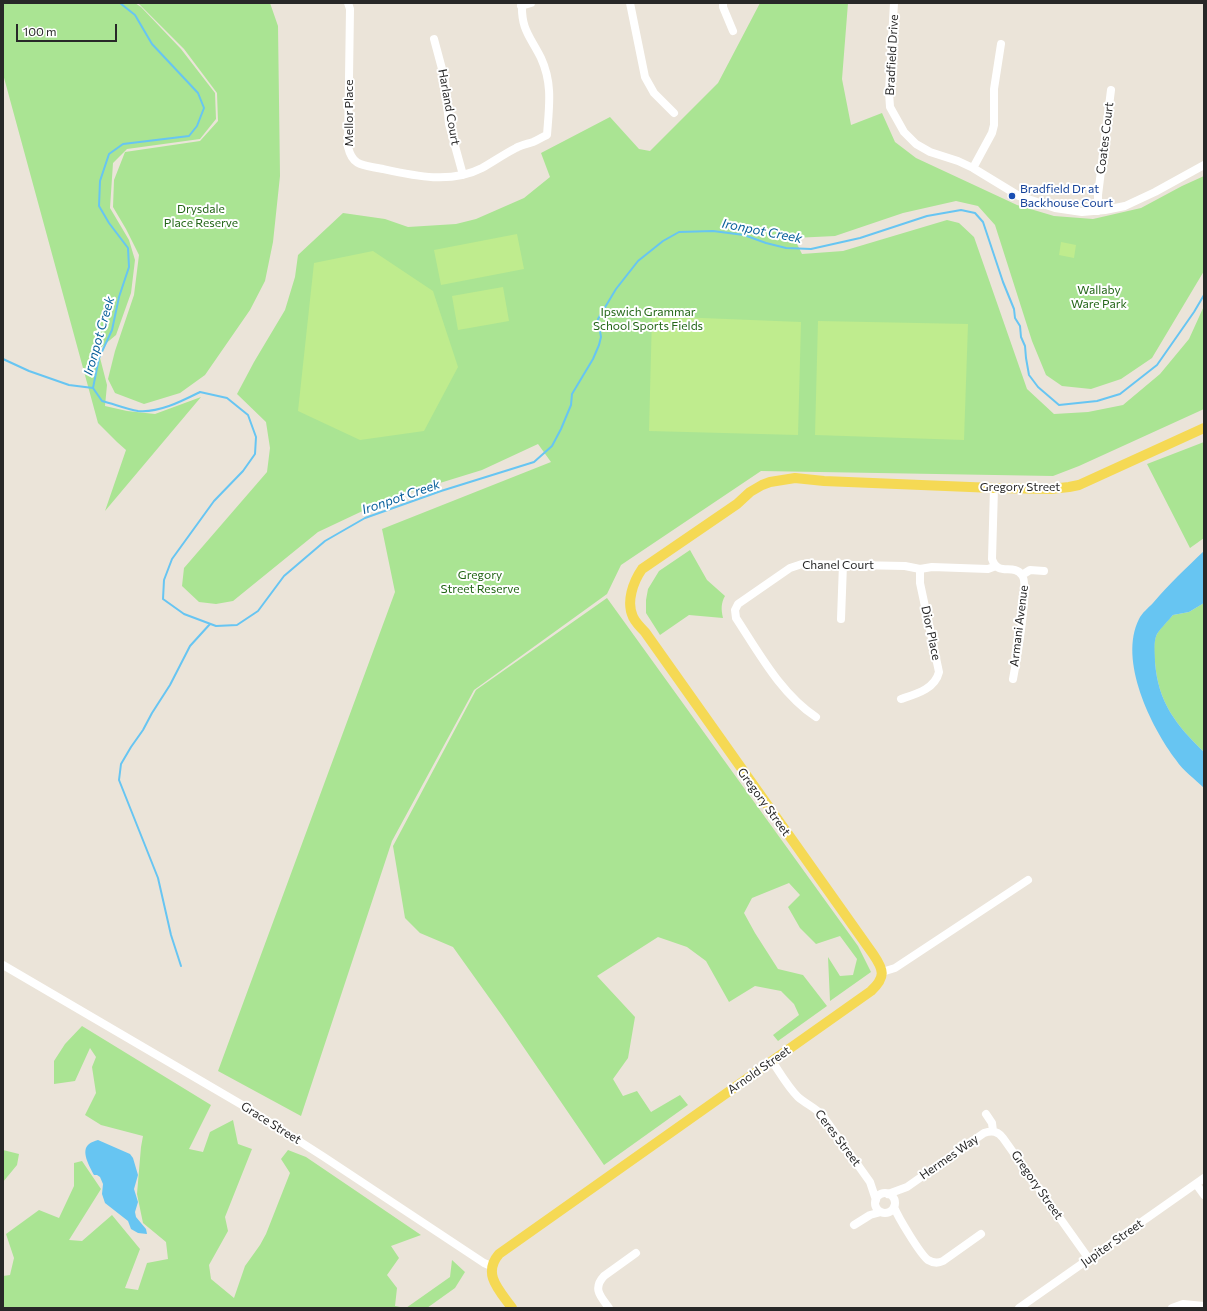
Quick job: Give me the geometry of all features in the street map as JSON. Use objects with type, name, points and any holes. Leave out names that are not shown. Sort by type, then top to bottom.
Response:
[{"type":"main road","name":"Gregory Street","points":[[882,972],[881,967],[873,954],[645,632],[636,610],[636,595],[642,579],[654,562],[737,504],[765,489],[772,487],[784,484],[824,481],[994,488],[1060,488],[1079,485],[1204,428]]},
{"type":"main road","name":"Arnold Street","points":[[491,1266],[493,1260],[498,1254],[871,991],[880,980],[882,972]]},
{"type":"main road","points":[[491,1266],[491,1272],[496,1284],[512,1308]]},
{"type":"street","name":"Mellor Place","points":[[348,3],[350,9],[348,147],[350,155],[354,162],[363,165],[414,176],[447,177],[462,175],[480,169],[516,147],[533,142],[547,135],[550,93],[541,58],[528,37],[523,24],[521,5]]},
{"type":"street","points":[[521,5],[532,3]]},
{"type":"street","points":[[630,3],[645,77],[654,93],[674,112]]},
{"type":"street","points":[[723,3],[723,7],[734,31]]},
{"type":"street","name":"Bradfield Drive","points":[[894,3],[888,92],[891,110],[904,132],[916,144],[930,152],[958,161],[973,168],[1019,196],[1055,208],[1082,212],[1098,211],[1125,206],[1156,192],[1204,165]]},
{"type":"street","name":"Harland Court","points":[[434,39],[445,80],[449,124],[462,175]]},
{"type":"street","points":[[973,168],[992,133],[994,125],[994,90],[1001,44]]},
{"type":"street","name":"Coates Court","points":[[1098,211],[1098,195],[1111,90]]},
{"type":"street","points":[[994,488],[992,559],[996,566]]},
{"type":"street","name":"Chanel Court","points":[[816,717],[801,708],[773,673],[736,618],[735,610],[738,604],[793,566],[807,564],[843,564],[905,566],[920,569],[988,569],[996,566]]},
{"type":"street","points":[[841,619],[843,564]]},
{"type":"street","name":"Armani Avenue","points":[[996,566],[1005,570],[1016,570],[1022,574],[1025,584],[1013,678]]},
{"type":"street","name":"Dior Place","points":[[901,699],[919,693],[930,686],[938,677],[939,672],[920,583],[920,569]]},
{"type":"street","name":"Armani Avenue","points":[[1022,574],[1030,570],[1044,571]]},
{"type":"street","points":[[882,972],[895,968],[1028,880]]},
{"type":"street","name":"Grace Street","points":[[3,965],[249,1109],[324,1157],[484,1264],[491,1266]]},
{"type":"street","name":"Ceres Street","points":[[772,1061],[795,1094],[824,1116],[870,1182],[887,1194]]},
{"type":"street","name":"Gregory Street","points":[[986,1114],[992,1123],[993,1131],[1000,1134],[1089,1259]]},
{"type":"street","name":"Hermes Way","points":[[887,1194],[895,1193],[907,1187],[984,1133],[993,1131]]},
{"type":"street","name":"Jupiter Street","points":[[1019,1308],[1204,1178]]},
{"type":"street","name":"Ceres Street","points":[[870,1182],[875,1201]]},
{"type":"street","points":[[1196,1184],[1204,1195]]},
{"type":"street","name":"Hermes Way","points":[[894,1205],[907,1187]]},
{"type":"street","points":[[864,1218],[880,1195],[887,1194],[893,1198],[894,1205],[902,1224],[929,1261],[935,1262],[943,1261],[981,1234]]},
{"type":"street","points":[[875,1201],[877,1208],[902,1224]]},
{"type":"street","points":[[854,1225],[864,1218],[892,1209],[894,1205]]},
{"type":"street","points":[[609,1308],[598,1291],[597,1287],[599,1281],[636,1253]]},
{"type":"street","points":[[1172,1308],[1183,1304],[1204,1306]]},
{"type":"green space","points":[[3,3],[135,3],[141,7],[181,49],[215,93],[216,119],[200,139],[127,149],[113,163],[110,208],[129,240],[135,260],[131,293],[116,335],[98,350],[107,385],[105,406],[127,411],[155,414],[201,397],[105,511],[126,450],[98,423],[3,74]]},
{"type":"green space","name":"Drysdale Place Reserve","points":[[138,3],[270,3],[278,26],[280,176],[273,242],[265,281],[250,310],[205,375],[180,393],[144,404],[115,393],[108,379],[115,351],[134,295],[139,255],[113,207],[114,180],[125,152],[200,141],[218,121],[217,93],[184,49]]},
{"type":"green space","points":[[760,3],[848,3],[842,79],[851,125],[882,113],[895,142],[916,158],[1017,205],[1054,216],[1093,219],[1141,208],[1204,176],[1204,271],[1152,358],[1121,379],[1091,389],[1062,386],[1046,375],[1032,341],[995,225],[978,206],[956,201],[903,213],[835,236],[794,238],[802,254],[843,251],[947,220],[959,223],[974,237],[1027,389],[1054,414],[1088,412],[1123,405],[1160,374],[1189,339],[1204,306],[1204,409],[1079,466],[1053,476],[761,471],[621,565],[607,594],[474,690],[392,841],[301,1116],[218,1071],[395,592],[382,529],[551,462],[538,444],[482,470],[388,499],[318,532],[233,601],[216,604],[199,602],[182,586],[184,568],[267,472],[270,448],[266,422],[237,394],[285,310],[295,277],[298,255],[343,213],[385,219],[408,227],[456,224],[476,219],[524,198],[550,177],[541,153],[610,117],[639,149],[650,151],[718,83]]},
{"type":"green space","points":[[517,234],[524,269],[441,285],[434,250]]},
{"type":"green space","points":[[1061,242],[1076,245],[1074,258],[1059,255]]},
{"type":"green space","points":[[373,251],[433,291],[458,367],[424,431],[360,440],[298,411],[314,263]]},
{"type":"green space","points":[[503,287],[509,321],[458,330],[452,296]]},
{"type":"green space","points":[[652,316],[801,322],[798,435],[649,431]]},
{"type":"green space","points":[[818,321],[968,324],[964,440],[815,435]]},
{"type":"green space","points":[[1204,442],[1204,538],[1190,548],[1147,464]]},
{"type":"green space","points":[[690,550],[707,580],[725,596],[722,606],[723,618],[689,615],[660,635],[646,613],[648,589],[659,571]]},
{"type":"green space","points":[[607,598],[858,946],[871,972],[830,1001],[828,957],[840,976],[853,975],[857,959],[840,936],[816,944],[800,928],[788,907],[800,895],[789,883],[752,898],[744,913],[778,969],[803,975],[827,1006],[778,1041],[773,1035],[799,1015],[794,1004],[781,991],[755,986],[729,1002],[706,961],[687,947],[658,937],[597,976],[635,1017],[628,1058],[613,1079],[623,1096],[637,1091],[651,1112],[680,1095],[688,1105],[604,1165],[503,1017],[453,947],[420,933],[405,918],[393,846],[476,690]]},
{"type":"green space","points":[[1204,603],[1204,752],[1177,722],[1164,701],[1157,676],[1154,648],[1157,634],[1173,615],[1189,612]]},
{"type":"green space","points":[[82,1026],[211,1105],[189,1149],[203,1152],[210,1132],[233,1120],[238,1144],[252,1149],[225,1217],[228,1231],[209,1265],[211,1279],[234,1298],[245,1266],[266,1234],[290,1173],[281,1159],[288,1150],[306,1157],[421,1235],[391,1246],[399,1258],[387,1275],[397,1288],[395,1306],[405,1308],[3,1308],[3,1276],[10,1275],[14,1258],[6,1234],[39,1210],[59,1218],[74,1186],[74,1163],[82,1161],[101,1189],[69,1240],[82,1241],[112,1215],[140,1249],[125,1288],[138,1290],[147,1263],[168,1259],[166,1242],[143,1223],[137,1194],[143,1136],[101,1125],[85,1115],[96,1093],[92,1067],[96,1057],[90,1048],[75,1081],[54,1084],[54,1061],[65,1044]]},
{"type":"green space","points":[[3,1150],[19,1154],[17,1165],[3,1182]]},
{"type":"green space","points":[[452,1260],[465,1272],[455,1288],[427,1308],[406,1308],[450,1277]]},
{"type":"water","points":[[1204,551],[1204,603],[1189,612],[1173,615],[1157,634],[1154,648],[1157,676],[1164,701],[1177,722],[1204,752],[1204,788],[1179,764],[1157,730],[1140,692],[1132,654],[1134,635],[1140,617],[1171,583]]},
{"type":"water","points":[[98,1140],[130,1154],[133,1158],[138,1175],[134,1189],[138,1202],[135,1212],[136,1217],[146,1229],[147,1234],[138,1233],[131,1229],[128,1221],[105,1203],[102,1194],[103,1184],[100,1177],[94,1175],[88,1164],[85,1151],[89,1144]]},
{"type":"waterway","name":"Ironpot Creek","points":[[120,3],[135,15],[152,44],[198,93],[204,108],[197,126],[189,136],[123,144],[109,154],[100,181],[99,206],[109,223],[128,248],[129,267],[119,297],[112,330],[99,358],[93,388],[102,401],[138,411],[162,408],[200,392],[227,398],[248,415],[256,437],[255,454],[243,471],[214,501],[172,559],[164,580],[163,599],[184,614],[216,626],[237,625],[258,611],[284,576],[325,541],[365,518],[441,491],[534,462],[552,446],[561,429],[571,405],[572,394],[593,359],[599,345],[601,337],[598,319],[616,289],[638,261],[663,241],[679,232],[713,231],[744,235],[786,248],[811,249],[860,238],[927,216],[961,210],[975,213],[983,222],[1003,282],[1014,309],[1015,318],[1020,326],[1021,337],[1025,346],[1029,375],[1038,387],[1059,405],[1097,401],[1120,394],[1157,365],[1204,295]]},
{"type":"waterway","points":[[3,359],[29,371],[69,385],[93,388]]},
{"type":"waterway","points":[[181,966],[171,935],[158,878],[119,780],[121,764],[170,685],[190,646],[210,624]]},
{"type":"place","name":"Bradfield Dr at Backhouse Court","points":[[1012,196]]},
{"type":"park label","name":"Wallaby Ware Park","points":[[1099,297]]},
{"type":"park label","name":"Ipswich Grammar School Sports Fields","points":[[648,319]]},
{"type":"park label","name":"Gregory Street Reserve","points":[[480,582]]}]
